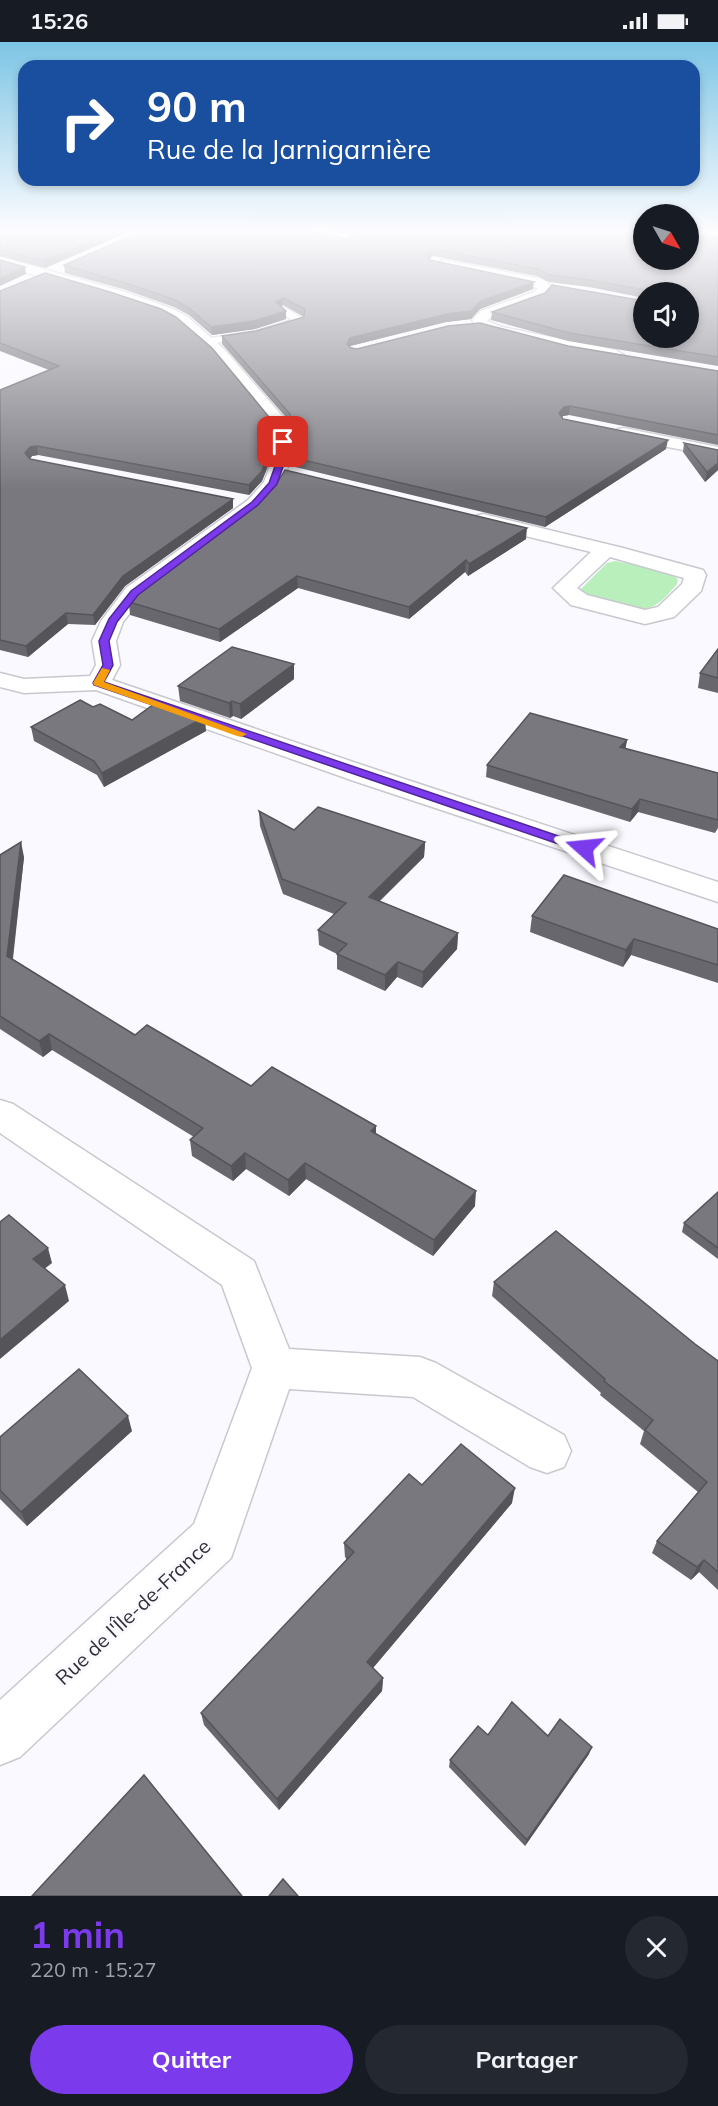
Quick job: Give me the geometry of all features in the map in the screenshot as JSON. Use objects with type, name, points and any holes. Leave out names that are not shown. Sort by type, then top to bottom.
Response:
[{"type":"street","points":[[98,683],[108,665],[104,641],[112,621],[134,593],[255,504],[287,472],[282,458],[283,442],[280,424],[208,341],[178,318]]},
{"type":"street","points":[[482,318],[475,324],[498,331],[631,358]]},
{"type":"street","points":[[603,429],[718,452]]},
{"type":"street","points":[[232,499],[255,504]]},
{"type":"street","points":[[470,517],[606,550],[695,575],[693,586],[666,612],[645,617],[579,600],[564,588],[606,550]]},
{"type":"street","points":[[0,681],[24,686],[98,683],[375,779],[718,892]]},
{"type":"street","points":[[0,1114],[238,1274],[274,1368],[420,1377],[547,1451]]},
{"type":"street","name":"Rue de l'Île-de-France","points":[[0,1737],[213,1540],[274,1368]]},
{"type":"lane","points":[[208,341],[256,334],[300,321],[295,318]]},
{"type":"green space","points":[[615,561],[672,573],[678,580],[677,584],[657,604],[640,609],[591,598],[580,590],[607,563]]},
{"type":"building","points":[[0,318],[177,318],[212,348],[269,417],[270,448],[262,471],[249,485],[37,446],[30,447],[25,453],[30,459],[233,499],[123,576],[93,615],[66,613],[26,646],[0,640],[0,390],[59,366],[0,343]]},
{"type":"building","points":[[200,318],[265,318],[211,327]]},
{"type":"building","points":[[302,318],[433,318],[350,338],[347,344],[357,349],[448,326],[480,323],[568,346],[718,371],[718,435],[570,406],[564,407],[559,413],[563,419],[668,440],[546,517],[290,457],[294,433],[290,414],[222,336],[256,331]]},
{"type":"building","points":[[512,318],[633,318],[633,343],[569,333]]},
{"type":"building","points":[[699,318],[718,318],[718,357],[662,348],[699,348]]},
{"type":"building","points":[[684,443],[718,450],[718,463],[707,472]]},
{"type":"building","points":[[285,470],[527,528],[469,564],[466,560],[409,607],[297,576],[219,629],[129,602],[157,575],[262,499],[277,483]]},
{"type":"building","points":[[232,647],[294,664],[240,704],[232,701],[229,703],[178,686]]},
{"type":"building","points":[[718,649],[718,678],[700,673]]},
{"type":"building","points":[[80,700],[93,707],[100,704],[132,720],[158,701],[205,717],[102,773],[94,761],[31,727]]},
{"type":"building","points":[[530,713],[627,740],[620,747],[718,773],[718,820],[640,799],[632,809],[487,765]]},
{"type":"building","points":[[318,807],[425,842],[369,897],[458,933],[423,972],[398,962],[385,975],[337,954],[347,944],[318,930],[346,903],[282,879],[259,811],[294,830]]},
{"type":"building","points":[[21,842],[7,956],[135,1035],[147,1025],[251,1086],[272,1067],[376,1126],[371,1131],[476,1191],[434,1240],[305,1163],[288,1180],[245,1153],[231,1166],[190,1140],[203,1128],[49,1034],[39,1041],[0,1016],[0,855]]},
{"type":"building","points":[[564,875],[718,929],[718,965],[634,939],[626,950],[532,916]]},
{"type":"building","points":[[718,1192],[718,1248],[684,1223]]},
{"type":"building","points":[[9,1215],[48,1248],[33,1259],[65,1285],[0,1340],[0,1222]]},
{"type":"building","points":[[556,1231],[718,1361],[718,1572],[704,1560],[697,1567],[657,1541],[707,1482],[645,1430],[653,1420],[604,1381],[605,1379],[494,1282]]},
{"type":"building","points":[[79,1369],[128,1416],[21,1512],[0,1490],[0,1437]]},
{"type":"building","points":[[461,1444],[515,1488],[367,1662],[383,1678],[277,1799],[201,1713],[354,1552],[344,1543],[409,1474],[422,1485]]},
{"type":"building","points":[[512,1702],[548,1736],[560,1719],[592,1747],[527,1840],[450,1760],[478,1726],[488,1735]]},
{"type":"building","points":[[144,1775],[242,1896],[32,1896]]},
{"type":"building","points":[[283,1879],[298,1896],[269,1896]]},
{"type":"slow traffic","points":[[105,670],[98,683],[241,734]]},
{"type":"route","points":[[283,442],[282,458],[273,484],[255,504],[134,593],[112,621],[104,641],[108,665],[98,683],[147,702],[584,848]]}]
